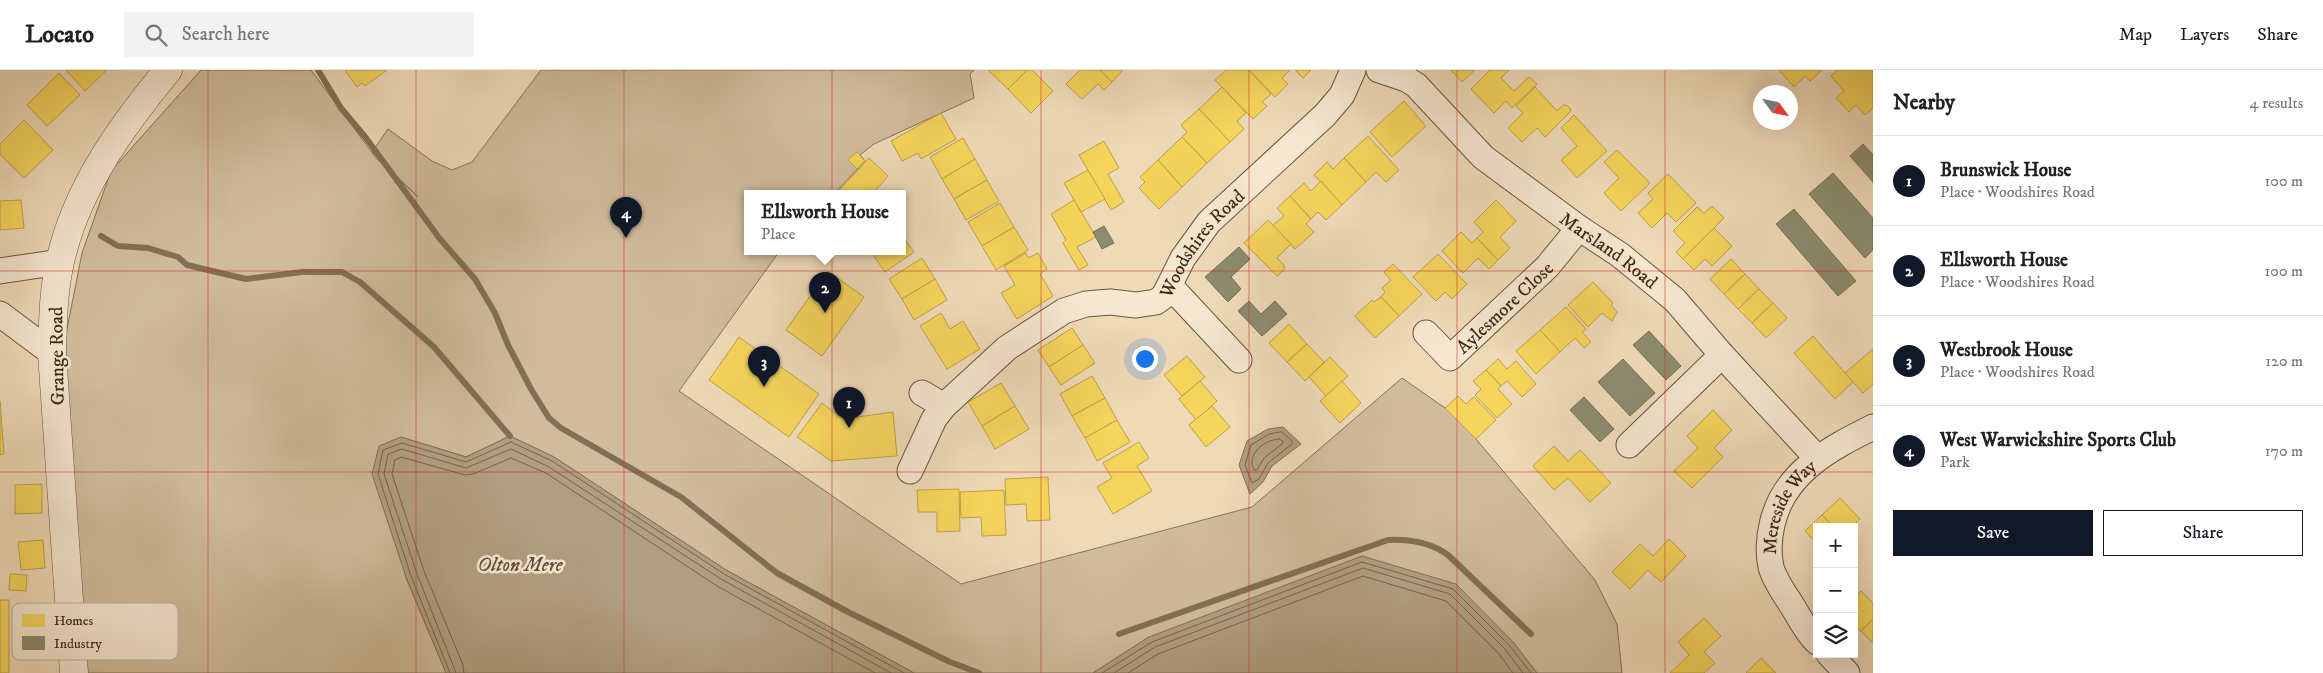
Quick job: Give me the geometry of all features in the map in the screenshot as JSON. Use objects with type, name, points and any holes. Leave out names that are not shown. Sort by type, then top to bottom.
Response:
[{"type":"street","name":"Grange Road","points":[[69,603],[52,353],[53,312],[60,262],[74,216],[97,167],[123,128],[168,70]]},
{"type":"street","name":"Woodshires Road","points":[[910,471],[934,419],[944,406],[1007,348],[1064,311],[1086,304],[1110,302],[1136,305],[1156,302],[1164,296],[1183,258],[1209,222],[1325,115],[1342,96],[1353,70]]},
{"type":"street","name":"Marsland Road","points":[[1379,70],[1406,79],[1416,85],[1483,157],[1579,228],[1620,255],[1675,300],[1722,355],[1817,458]]},
{"type":"street","name":"Aylesmore Close","points":[[1426,333],[1450,358],[1547,267],[1579,228]]},
{"type":"street","points":[[0,271],[60,262]]},
{"type":"street","points":[[1170,286],[1239,360]]},
{"type":"street","points":[[0,314],[52,353]]},
{"type":"street","points":[[1629,445],[1722,355]]},
{"type":"street","points":[[922,393],[944,406]]},
{"type":"street","name":"Mereside Way","points":[[1813,636],[1786,596],[1771,567],[1769,538],[1774,514],[1790,484],[1817,458],[1873,427]]},
{"type":"street","points":[[1832,658],[1847,673]]},
{"type":"street","name":"Grange Road","points":[[73,660],[74,673]]},
{"type":"shaded area","points":[[201,70],[311,70],[376,158],[418,197],[372,152],[388,129],[432,161],[452,170],[472,162],[541,70],[974,70],[970,74],[974,98],[874,144],[860,155],[865,161],[838,190],[744,190],[744,255],[777,255],[679,391],[961,584],[1252,507],[1402,378],[1445,408],[1476,439],[1595,580],[1617,624],[1622,673],[1537,673],[1513,642],[1149,637],[1093,673],[914,673],[726,570],[554,457],[510,436],[466,457],[401,437],[406,578],[446,673],[84,673],[83,660],[178,660],[178,603],[79,603],[63,349],[82,253],[111,171]]},
{"type":"water","points":[[1283,427],[1301,444],[1272,466],[1263,482],[1250,494],[1239,465],[1247,441],[1268,429]]},
{"type":"water","name":"Olton Mere","points":[[510,436],[554,457],[726,570],[914,673],[446,673],[406,577],[372,474],[379,446],[401,437],[466,457]]},
{"type":"water","points":[[1362,556],[1456,584],[1513,642],[1537,673],[1093,673],[1149,637]]},
{"type":"building: Homes","points":[[66,70],[107,70],[85,91]]},
{"type":"building: Homes","points":[[345,70],[387,70],[365,86],[362,83],[357,87]]},
{"type":"building: Homes","points":[[988,70],[1027,70],[1008,89]]},
{"type":"building: Homes","points":[[1027,70],[1032,70],[1053,91],[1031,113],[1008,89]]},
{"type":"building: Homes","points":[[1080,70],[1100,70],[1112,82],[1104,90],[1098,84],[1082,99],[1066,84]]},
{"type":"building: Homes","points":[[1100,70],[1123,70],[1112,82]]},
{"type":"building: Homes","points":[[1226,70],[1249,70],[1271,94],[1262,102],[1267,106],[1253,119],[1215,80]]},
{"type":"building: Homes","points":[[1249,70],[1290,70],[1282,78],[1288,84],[1275,97]]},
{"type":"building: Homes","points":[[1295,70],[1311,70],[1303,78]]},
{"type":"building: Homes","points":[[1451,70],[1475,70],[1462,82]]},
{"type":"building: Homes","points":[[1490,70],[1509,70],[1501,78],[1514,91],[1529,77],[1537,84],[1512,108],[1506,101],[1494,113],[1471,89]]},
{"type":"building: Homes","points":[[1779,70],[1822,70],[1810,81],[1805,76],[1796,85],[1792,85]]},
{"type":"building: Homes","points":[[1838,70],[1873,70],[1873,108],[1865,115],[1856,105],[1849,112],[1836,98],[1844,91],[1831,76]]},
{"type":"building: Homes","points":[[59,73],[80,95],[47,126],[27,105]]},
{"type":"building: Homes","points":[[1222,87],[1246,113],[1237,121],[1244,129],[1230,142],[1199,109]]},
{"type":"building: Homes","points":[[1535,87],[1557,111],[1563,105],[1571,109],[1545,137],[1537,128],[1522,142],[1508,128],[1523,113],[1516,106]]},
{"type":"building: Homes","points":[[1404,101],[1426,126],[1392,157],[1370,132]]},
{"type":"building: Homes","points":[[1199,109],[1230,142],[1207,163],[1182,137],[1187,132],[1181,125]]},
{"type":"building: Homes","points":[[941,113],[956,139],[921,159],[918,153],[902,161],[891,141]]},
{"type":"building: Homes","points":[[1574,115],[1607,151],[1577,178],[1561,160],[1577,146],[1561,128]]},
{"type":"building: Homes","points":[[24,120],[53,150],[24,178],[0,154],[0,144]]},
{"type":"building: Homes","points":[[1368,136],[1399,170],[1386,182],[1376,172],[1366,182],[1344,158]]},
{"type":"building: Homes","points":[[1182,137],[1207,163],[1182,187],[1158,160]]},
{"type":"building: Homes","points":[[963,138],[975,159],[942,179],[930,157]]},
{"type":"building: Homes","points":[[1104,141],[1119,168],[1108,174],[1124,202],[1111,210],[1079,155]]},
{"type":"building: Homes","points":[[1617,150],[1650,183],[1621,211],[1604,193],[1619,178],[1604,162]]},
{"type":"building: Homes","points":[[857,152],[865,161],[857,169],[848,160]]},
{"type":"building: Homes","points":[[869,158],[888,176],[876,190],[840,190]]},
{"type":"building: Homes","points":[[1344,158],[1366,182],[1342,205],[1314,175],[1327,162],[1333,169]]},
{"type":"building: Homes","points":[[975,159],[987,180],[954,199],[942,179]]},
{"type":"building: Homes","points":[[1158,160],[1182,187],[1159,209],[1139,188],[1145,182],[1140,177]]},
{"type":"building: Homes","points":[[1088,170],[1105,199],[1081,212],[1064,183]]},
{"type":"building: Homes","points":[[1668,174],[1696,203],[1676,222],[1667,213],[1652,228],[1638,213],[1653,199],[1648,193]]},
{"type":"building: Homes","points":[[987,180],[999,201],[966,220],[954,199]]},
{"type":"building: Homes","points":[[1321,181],[1342,205],[1326,220],[1318,212],[1311,219],[1290,196],[1304,183],[1311,191]]},
{"type":"building: Homes","points":[[1290,196],[1311,219],[1306,224],[1314,232],[1295,249],[1273,225],[1284,216],[1277,208]]},
{"type":"building: Homes","points":[[21,200],[24,228],[0,230],[0,201]]},
{"type":"building: Homes","points":[[1074,200],[1096,237],[1077,247],[1088,265],[1079,270],[1063,243],[1066,240],[1051,214]]},
{"type":"building: Homes","points":[[1496,200],[1516,221],[1500,237],[1510,248],[1498,260],[1477,238],[1483,232],[1474,222]]},
{"type":"building: Homes","points":[[1000,203],[1014,227],[982,246],[968,222]]},
{"type":"building: Homes","points":[[1712,206],[1724,218],[1683,259],[1676,252],[1685,243],[1673,231],[1697,207],[1704,213]]},
{"type":"building: Homes","points":[[1268,220],[1291,244],[1277,258],[1284,265],[1284,270],[1277,276],[1244,243]]},
{"type":"building: Homes","points":[[1014,227],[1028,250],[996,270],[982,246]]},
{"type":"building: Homes","points":[[1714,228],[1732,246],[1712,266],[1705,259],[1694,270],[1683,259]]},
{"type":"building: Homes","points":[[1461,232],[1472,243],[1477,238],[1498,260],[1489,269],[1478,258],[1463,273],[1442,251]]},
{"type":"building: Homes","points":[[906,241],[914,252],[885,272],[873,255],[906,255]]},
{"type":"building: Homes","points":[[1026,253],[1028,258],[1038,253],[1047,269],[1040,274],[1053,296],[1017,319],[1001,293],[1015,285],[1004,266]]},
{"type":"building: Homes","points":[[1438,254],[1467,284],[1452,299],[1445,292],[1436,301],[1413,277]]},
{"type":"building: Homes","points":[[922,258],[935,279],[902,299],[889,279]]},
{"type":"building: Homes","points":[[1731,259],[1745,274],[1724,294],[1710,279]]},
{"type":"building: Homes","points":[[1393,264],[1422,294],[1399,316],[1381,297],[1385,292],[1382,288],[1391,280],[1384,272]]},
{"type":"building: Homes","points":[[828,271],[864,297],[822,356],[786,330]]},
{"type":"building: Homes","points":[[1745,274],[1759,289],[1738,309],[1724,294]]},
{"type":"building: Homes","points":[[935,279],[947,300],[914,320],[902,299]]},
{"type":"building: Homes","points":[[1593,282],[1613,303],[1611,305],[1617,312],[1612,321],[1602,313],[1588,327],[1568,305]]},
{"type":"building: Homes","points":[[1759,289],[1773,303],[1752,323],[1738,309]]},
{"type":"building: Homes","points":[[1381,297],[1399,316],[1375,338],[1355,316],[1372,300],[1374,302]]},
{"type":"building: Homes","points":[[1773,303],[1787,318],[1766,338],[1752,323]]},
{"type":"building: Homes","points":[[1566,307],[1586,329],[1582,332],[1591,342],[1584,348],[1575,338],[1560,352],[1540,330]]},
{"type":"building: Homes","points":[[941,313],[950,329],[963,321],[980,349],[947,369],[920,326]]},
{"type":"building: Homes","points":[[1289,324],[1307,344],[1287,362],[1269,343]]},
{"type":"building: Homes","points":[[1072,328],[1083,345],[1049,367],[1038,350]]},
{"type":"building: Homes","points":[[1540,330],[1560,352],[1536,374],[1516,351]]},
{"type":"building: Homes","points":[[1813,336],[1853,382],[1835,399],[1794,353]]},
{"type":"building: Homes","points":[[739,337],[819,394],[789,437],[709,380]]},
{"type":"building: Homes","points":[[1307,344],[1324,362],[1305,381],[1287,362]]},
{"type":"building: Homes","points":[[1083,345],[1095,363],[1061,385],[1049,367]]},
{"type":"building: Homes","points":[[1873,349],[1873,384],[1863,393],[1845,373]]},
{"type":"building: Homes","points":[[1187,356],[1205,377],[1182,396],[1164,375]]},
{"type":"building: Homes","points":[[1330,357],[1348,376],[1326,396],[1309,377]]},
{"type":"building: Homes","points":[[1498,359],[1507,369],[1516,361],[1536,384],[1522,397],[1507,381],[1501,386],[1486,370]]},
{"type":"building: Homes","points":[[1486,370],[1501,386],[1498,389],[1512,404],[1497,418],[1475,395],[1481,389],[1473,381]]},
{"type":"building: Homes","points":[[1092,376],[1105,398],[1072,416],[1060,394]]},
{"type":"building: Homes","points":[[1200,381],[1217,401],[1196,420],[1179,399]]},
{"type":"building: Homes","points":[[1342,381],[1361,403],[1340,423],[1320,401]]},
{"type":"building: Homes","points":[[1001,383],[1015,406],[982,426],[968,402]]},
{"type":"building: Homes","points":[[1458,396],[1466,404],[1474,397],[1496,420],[1476,439],[1445,408]]},
{"type":"building: Homes","points":[[1105,398],[1117,420],[1085,438],[1072,416]]},
{"type":"building: Homes","points":[[0,401],[4,454],[0,455]]},
{"type":"building: Homes","points":[[822,403],[843,419],[893,412],[897,456],[831,461],[797,437]]},
{"type":"building: Homes","points":[[1015,406],[1029,429],[995,449],[982,426]]},
{"type":"building: Homes","points":[[1212,406],[1230,427],[1206,447],[1189,425]]},
{"type":"building: Homes","points":[[1713,410],[1732,430],[1714,448],[1723,457],[1692,488],[1674,471],[1698,448],[1687,436]]},
{"type":"building: Homes","points":[[1117,420],[1130,442],[1097,461],[1085,438]]},
{"type":"building: Homes","points":[[1139,442],[1149,458],[1137,466],[1152,491],[1113,514],[1097,487],[1112,478],[1103,463]]},
{"type":"building: Homes","points":[[1554,446],[1568,461],[1580,450],[1611,483],[1590,502],[1568,478],[1554,490],[1533,466]]},
{"type":"building: Homes","points":[[1048,477],[1050,520],[1027,521],[1026,504],[1006,505],[1005,479]]},
{"type":"building: Homes","points":[[42,484],[42,513],[15,514],[15,485]]},
{"type":"building: Homes","points":[[959,489],[960,531],[937,532],[937,512],[918,512],[917,490]]},
{"type":"building: Homes","points":[[1004,490],[1006,535],[982,536],[981,517],[961,518],[960,492]]},
{"type":"building: Homes","points":[[1840,498],[1860,519],[1856,523],[1830,523],[1822,515]]},
{"type":"building: Homes","points":[[1822,515],[1830,523],[1814,523]]},
{"type":"building: Homes","points":[[1813,523],[1813,540],[1805,531]]},
{"type":"building: Homes","points":[[1669,539],[1686,556],[1661,582],[1648,570],[1630,589],[1612,572],[1640,544],[1653,556]]},
{"type":"building: Homes","points":[[43,540],[45,568],[21,570],[18,542]]},
{"type":"building: Homes","points":[[10,574],[27,575],[26,591],[9,590]]},
{"type":"building: Homes","points":[[1861,591],[1873,603],[1873,619],[1861,631],[1858,628],[1858,594]]},
{"type":"building: Homes","points":[[0,600],[9,600],[9,673],[0,673]]},
{"type":"building: Homes","points":[[1704,618],[1721,636],[1704,652],[1715,663],[1704,673],[1670,673],[1689,655],[1678,642]]},
{"type":"building: Homes","points":[[1873,619],[1873,643],[1861,631]]},
{"type":"building: Homes","points":[[1761,658],[1776,673],[1746,673]]},
{"type":"building: Industry","points":[[1863,144],[1873,155],[1873,182],[1850,156]]},
{"type":"building: Industry","points":[[1833,173],[1873,218],[1873,250],[1865,258],[1809,194]]},
{"type":"building: Industry","points":[[1794,209],[1856,281],[1838,296],[1776,224]]},
{"type":"building: Industry","points":[[1104,226],[1114,243],[1102,249],[1093,232]]},
{"type":"building: Industry","points":[[1239,247],[1250,259],[1231,277],[1241,289],[1228,302],[1205,277]]},
{"type":"building: Industry","points":[[1249,301],[1261,314],[1275,301],[1287,314],[1262,336],[1238,311]]},
{"type":"building: Industry","points":[[1649,331],[1681,366],[1666,380],[1633,345]]},
{"type":"building: Industry","points":[[1623,359],[1655,393],[1630,416],[1598,382]]},
{"type":"building: Industry","points":[[1584,397],[1614,429],[1600,442],[1570,410]]},
{"type":"waterway","points":[[318,70],[341,108],[366,138],[440,239],[475,279],[495,313],[508,345],[531,389],[549,418],[561,428],[681,497],[777,573],[848,612],[950,662],[979,673]]},
{"type":"waterway","points":[[101,236],[118,246],[148,248],[178,257],[187,265],[246,279],[302,272],[342,272],[360,282],[434,347],[510,436]]},
{"type":"waterway","points":[[1119,634],[1388,540],[1427,544],[1448,555],[1531,634]]},
{"type":"place","name":"West Warwickshire Sports Club","points":[[626,238]]},
{"type":"place","name":"Ellsworth House","points":[[825,313]]},
{"type":"place","name":"Westbrook House","points":[[764,387]]},
{"type":"place","name":"Brunswick House","points":[[849,428]]}]
